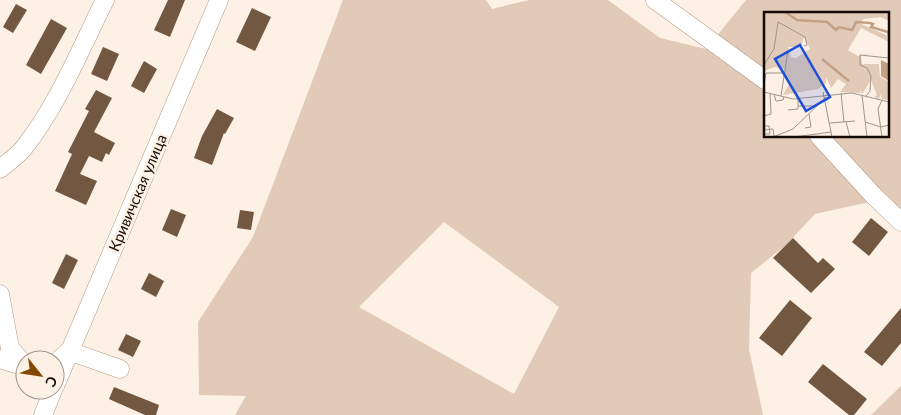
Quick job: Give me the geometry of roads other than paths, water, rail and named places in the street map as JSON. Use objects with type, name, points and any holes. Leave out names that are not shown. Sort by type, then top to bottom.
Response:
[{"type":"street","points":[[0,169],[22,150],[43,118],[73,67],[105,0]]},
{"type":"street","name":"Кривичская улица","points":[[65,350],[192,68],[219,0]]},
{"type":"street","points":[[656,0],[764,79]]},
{"type":"street","points":[[821,138],[873,196],[901,222]]},
{"type":"street","points":[[0,294],[10,348],[15,354]]},
{"type":"street","points":[[65,357],[120,369]]},
{"type":"street","points":[[0,359],[15,363]]},
{"type":"street","points":[[43,415],[49,400]]}]
